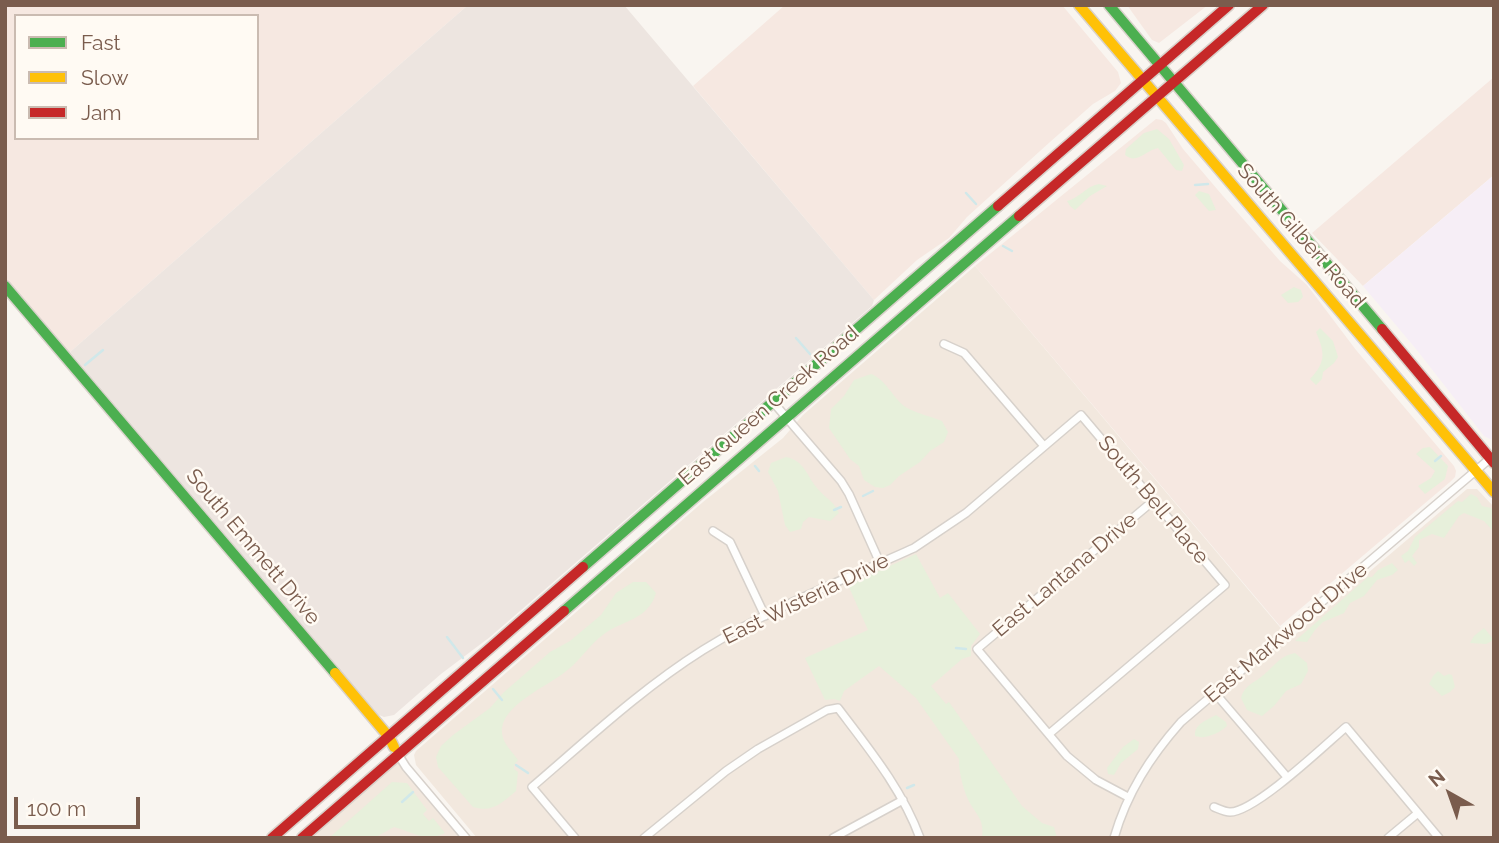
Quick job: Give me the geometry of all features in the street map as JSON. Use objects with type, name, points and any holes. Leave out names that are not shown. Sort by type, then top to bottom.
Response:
[{"type":"main road","name":"South Gilbert Road","points":[[1079,5],[1494,492]]},
{"type":"main road","name":"South Gilbert Road","points":[[1109,5],[1493,459]]},
{"type":"main road","name":"East Queen Creek Road","points":[[272,838],[1229,5]]},
{"type":"main road","name":"East Queen Creek Road","points":[[302,838],[396,751],[1264,5]]},
{"type":"main road","points":[[967,234],[979,249]]},
{"type":"main road","name":"South Emmett Drive","points":[[5,286],[388,737],[396,751]]},
{"type":"street","points":[[944,344],[964,353],[1044,446]]},
{"type":"street","points":[[773,402],[832,470],[849,494],[880,563]]},
{"type":"street","name":"East Wisteria Drive","points":[[575,838],[532,787],[636,698],[670,672],[732,632],[914,548],[942,531],[1081,415]]},
{"type":"street","name":"South Bell Place","points":[[1049,734],[1225,585],[1081,415]]},
{"type":"street","name":"East Markwood Drive","points":[[1114,838],[1128,797],[1140,776],[1181,722],[1493,459]]},
{"type":"street","name":"East Lantana Drive","points":[[1049,734],[977,649],[1153,501]]},
{"type":"street","points":[[713,531],[730,542],[765,616]]},
{"type":"street","points":[[1215,693],[1287,777]]},
{"type":"street","points":[[644,838],[706,786],[758,749],[827,710],[838,708],[879,762],[903,800],[919,838]]},
{"type":"street","points":[[1214,807],[1231,812],[1269,792],[1346,727],[1439,838]]},
{"type":"street","points":[[1049,734],[1080,769],[1128,797]]},
{"type":"street","name":"South Emmett Drive","points":[[396,751],[405,767],[466,838]]},
{"type":"street","points":[[833,838],[903,800]]},
{"type":"street","points":[[1388,838],[1418,813]]},
{"type":"shaded area","points":[[5,5],[468,5],[70,352],[63,353],[5,286]]},
{"type":"shaded area","points":[[468,5],[624,5],[874,300],[872,306],[490,637],[441,674],[394,715],[384,717],[379,715],[70,352]]},
{"type":"shaded area","points":[[785,5],[1062,5],[1118,72],[1121,83],[1115,91],[1093,104],[1050,142],[967,217],[949,238],[917,260],[874,300],[693,86]]},
{"type":"shaded area","points":[[1127,5],[1208,5],[1159,43],[1152,40]]},
{"type":"shaded area","points":[[1494,77],[1494,175],[1363,286],[1312,233]]},
{"type":"shaded area","points":[[1156,119],[1166,123],[1183,149],[1223,196],[1280,261],[1307,285],[1356,350],[1456,471],[1450,482],[1280,626],[975,266]]},
{"type":"shaded area","points":[[1494,175],[1494,441],[1484,436],[1363,286]]},
{"type":"shaded area","points":[[975,266],[1290,639],[1467,489],[1477,489],[1494,507],[1494,838],[477,838],[416,765],[416,751],[703,502],[783,438],[803,415]]},
{"type":"shaded area","points":[[397,761],[462,838],[310,838]]},
{"type":"green space","points":[[1157,129],[1169,139],[1184,165],[1182,171],[1176,170],[1158,148],[1138,158],[1125,155],[1126,149],[1144,133]]},
{"type":"green space","points":[[1099,184],[1107,186],[1090,196],[1075,210],[1070,206],[1067,201]]},
{"type":"green space","points":[[1199,191],[1209,194],[1216,210],[1209,211],[1195,195]]},
{"type":"green space","points":[[1294,287],[1301,290],[1303,297],[1298,302],[1288,303],[1281,295]]},
{"type":"green space","points":[[1320,328],[1333,341],[1338,357],[1323,372],[1322,379],[1316,385],[1310,379],[1319,367],[1322,357],[1316,332]]},
{"type":"green space","points":[[871,374],[904,406],[942,421],[948,432],[944,442],[883,488],[875,487],[864,480],[859,466],[850,459],[829,428],[831,409],[844,396],[854,380]]},
{"type":"green space","points":[[1430,447],[1448,466],[1445,479],[1425,494],[1418,486],[1431,478],[1435,471],[1416,454],[1423,448]]},
{"type":"green space","points":[[786,457],[801,465],[817,488],[835,505],[839,513],[830,521],[809,517],[803,522],[801,529],[790,532],[785,525],[778,491],[768,472],[771,463]]},
{"type":"green space","points":[[1471,494],[1477,497],[1482,506],[1491,508],[1494,513],[1494,532],[1484,521],[1464,513],[1444,538],[1432,534],[1419,540],[1419,547],[1412,556],[1417,563],[1414,566],[1409,560],[1405,563],[1401,556],[1408,551],[1415,537],[1458,501],[1462,502]]},
{"type":"green space","points":[[916,554],[940,598],[948,593],[980,634],[971,646],[971,656],[962,659],[931,686],[946,704],[949,702],[1022,806],[1042,823],[1054,827],[1057,838],[982,838],[982,825],[964,789],[959,759],[916,698],[879,666],[844,691],[840,701],[825,700],[805,658],[868,630],[848,585]]},
{"type":"green space","points":[[1392,563],[1398,570],[1392,575],[1377,580],[1364,596],[1350,603],[1344,613],[1323,622],[1307,642],[1295,641],[1368,577]]},
{"type":"green space","points":[[633,582],[646,582],[656,593],[652,602],[641,614],[604,634],[570,668],[526,698],[508,714],[502,733],[506,744],[518,760],[514,765],[518,772],[516,791],[491,808],[473,807],[438,767],[436,757],[441,746],[490,708],[550,652],[570,641],[601,615],[616,593]]},
{"type":"green space","points":[[1484,628],[1494,640],[1486,644],[1470,643],[1474,636]]},
{"type":"green space","points":[[1295,653],[1307,663],[1308,671],[1301,684],[1286,691],[1262,716],[1247,710],[1241,698],[1246,688],[1280,660]]},
{"type":"green space","points":[[1438,671],[1444,676],[1452,675],[1455,687],[1442,696],[1429,684]]},
{"type":"green space","points":[[1216,715],[1226,722],[1227,726],[1212,735],[1195,736],[1199,725]]},
{"type":"green space","points":[[1134,739],[1139,742],[1138,749],[1121,763],[1114,775],[1108,774],[1107,768],[1123,747]]},
{"type":"green space","points":[[392,782],[407,783],[427,810],[423,814],[429,821],[433,818],[445,833],[425,837],[394,827],[376,837],[329,838]]},
{"type":"waterway","points":[[1195,185],[1208,184]]},
{"type":"waterway","points":[[966,193],[976,204]]},
{"type":"waterway","points":[[1003,246],[1012,251]]},
{"type":"waterway","points":[[796,338],[810,354]]},
{"type":"waterway","points":[[85,365],[103,350]]},
{"type":"waterway","points":[[1435,461],[1441,456]]},
{"type":"waterway","points":[[755,466],[759,471]]},
{"type":"waterway","points":[[863,496],[873,491]]},
{"type":"waterway","points":[[834,510],[841,507]]},
{"type":"waterway","points":[[447,637],[463,658]]},
{"type":"waterway","points":[[956,648],[966,649]]},
{"type":"waterway","points":[[493,689],[502,700]]},
{"type":"waterway","points":[[516,765],[528,773]]},
{"type":"waterway","points":[[907,788],[914,785]]},
{"type":"waterway","points":[[402,802],[413,792]]},
{"type":"traffic: fast","points":[[1109,5],[1382,329]]},
{"type":"traffic: fast","points":[[583,567],[998,206]]},
{"type":"traffic: fast","points":[[564,611],[1019,216]]},
{"type":"traffic: fast","points":[[5,286],[335,673]]},
{"type":"traffic: slow","points":[[1079,5],[1494,492]]},
{"type":"traffic: slow","points":[[335,673],[389,737],[394,747]]},
{"type":"traffic: jam","points":[[998,206],[1229,5]]},
{"type":"traffic: jam","points":[[1019,216],[1263,5]]},
{"type":"traffic: jam","points":[[1382,329],[1494,463]]},
{"type":"traffic: jam","points":[[272,838],[583,567]]},
{"type":"traffic: jam","points":[[302,838],[564,611]]}]
